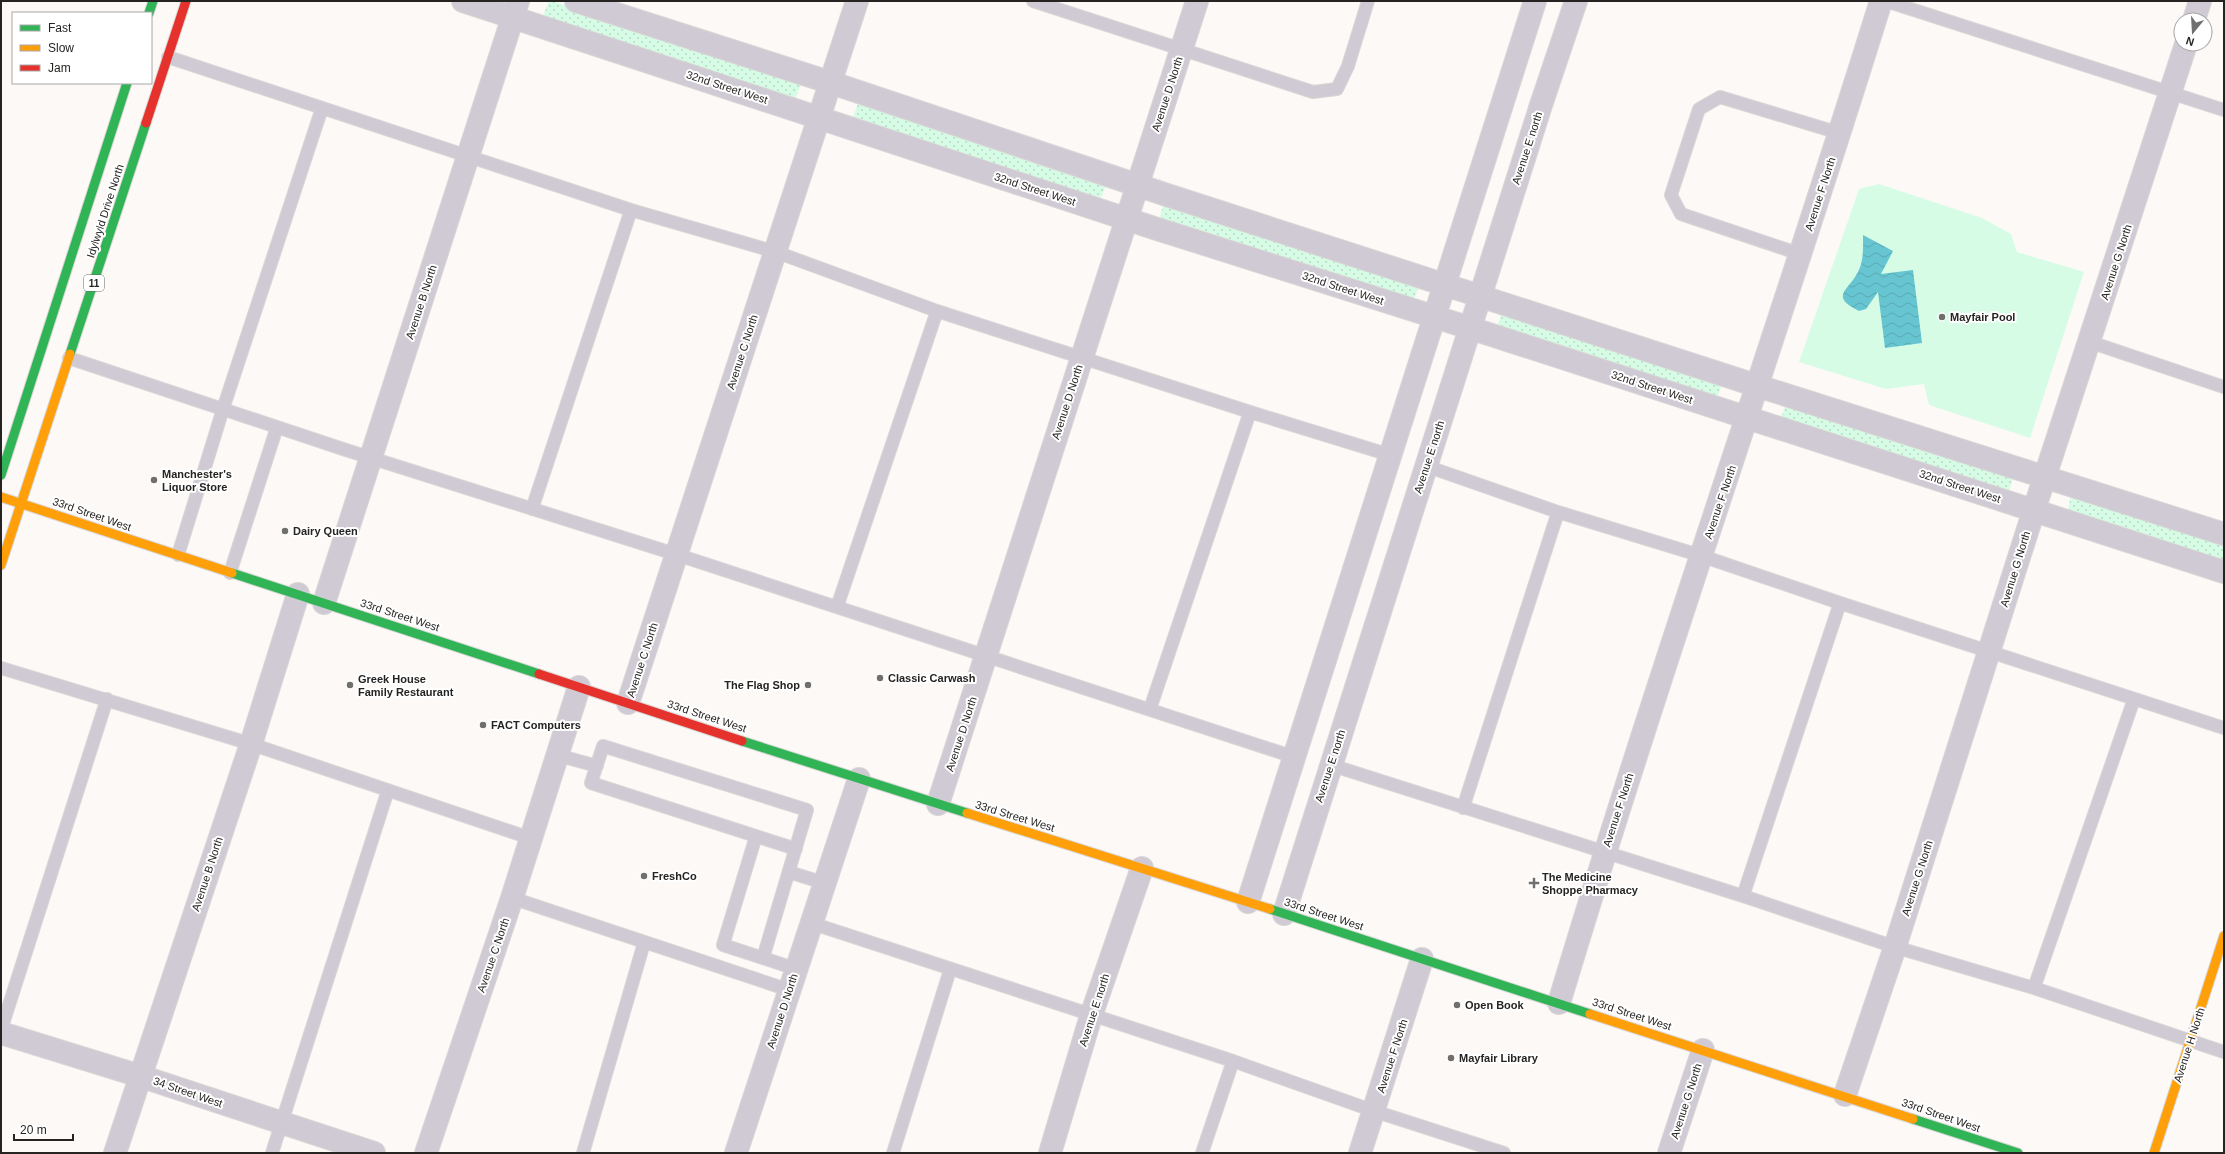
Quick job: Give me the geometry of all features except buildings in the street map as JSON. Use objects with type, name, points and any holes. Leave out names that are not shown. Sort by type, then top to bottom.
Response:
[{"type":"main road","points":[[149,12],[153,1]]},
{"type":"main road","name":"Idylwyld Drive North","points":[[1,565],[186,1]]},
{"type":"main road","name":"Idylwyld Drive North","points":[[1,476],[26,402],[127,84]]},
{"type":"main road","points":[[12,416],[26,402]]},
{"type":"main road","name":"33rd Street West","points":[[4,498],[859,779],[1142,868],[1845,1095],[1985,1148],[2018,1153]]},
{"type":"main road","name":"Avenue H North","points":[[2154,1153],[2224,936]]},
{"type":"street","name":"32nd Street West","points":[[463,1],[516,9],[821,118],[1128,220],[1470,328],[2224,572]]},
{"type":"street","points":[[576,1],[832,82],[1138,186],[1480,295],[1758,386],[2224,534]]},
{"type":"street","name":"Avenue C North","points":[[628,703],[675,554],[821,118],[857,1]]},
{"type":"street","name":"Avenue D North","points":[[938,804],[1082,357],[1128,220],[1197,1]]},
{"type":"street","points":[[1248,902],[1390,455],[1446,285],[1535,1]]},
{"type":"street","name":"Avenue E north","points":[[1284,914],[1480,295],[1576,1]]},
{"type":"street","name":"Avenue F North","points":[[1559,1003],[1604,852],[1748,418],[1881,1]]},
{"type":"street","points":[[2197,12],[2200,1]]},
{"type":"street","name":"Avenue B North","points":[[324,603],[372,458],[467,156],[516,9]]},
{"type":"street","name":"Avenue G North","points":[[1845,1095],[1895,947],[2034,510],[2184,52]]},
{"type":"street","name":"Avenue B North","points":[[115,1153],[251,744],[298,594]]},
{"type":"street","name":"Avenue C North","points":[[426,1153],[512,898],[579,687]]},
{"type":"street","name":"Avenue D North","points":[[736,1153],[859,779]]},
{"type":"street","name":"Avenue E north","points":[[1050,1153],[1091,1016],[1142,868]]},
{"type":"street","name":"Avenue F North","points":[[1360,1153],[1422,959]]},
{"type":"street","name":"34 Street West","points":[[1,1031],[374,1153]]},
{"type":"street","name":"Avenue G North","points":[[1669,1153],[1703,1050]]},
{"type":"lane","points":[[1033,1],[1182,51],[1313,92],[1337,89],[1348,66],[1368,1]]},
{"type":"lane","points":[[1886,1],[2224,110]]},
{"type":"lane","points":[[168,57],[631,210],[776,252],[937,311],[1250,412],[1390,455]]},
{"type":"lane","points":[[1800,254],[1681,214],[1671,194],[1699,109],[1720,97],[1839,133]]},
{"type":"lane","points":[[178,555],[223,409],[322,108]]},
{"type":"lane","points":[[532,509],[631,210]]},
{"type":"lane","points":[[837,607],[937,311]]},
{"type":"lane","points":[[2090,342],[2224,387]]},
{"type":"lane","points":[[69,358],[372,458],[675,554],[1294,756]]},
{"type":"lane","points":[[1150,709],[1250,412]]},
{"type":"lane","points":[[230,573],[277,427]]},
{"type":"lane","points":[[1426,466],[1558,512],[1702,556],[1840,603],[2224,728]]},
{"type":"lane","points":[[1463,808],[1558,512]]},
{"type":"lane","points":[[1743,896],[1840,603]]},
{"type":"lane","points":[[1,668],[251,744],[530,838]]},
{"type":"lane","points":[[1,1031],[107,699]]},
{"type":"lane","points":[[2034,988],[2134,699]]},
{"type":"lane","points":[[763,958],[808,810],[603,746],[591,783],[796,849]]},
{"type":"lane","points":[[557,755],[597,766]]},
{"type":"lane","points":[[1331,765],[1743,896],[1895,947],[2034,988],[2224,1052]]},
{"type":"lane","points":[[272,1153],[388,790]]},
{"type":"lane","points":[[756,836],[723,945],[763,958],[792,980]]},
{"type":"lane","points":[[789,872],[824,883]]},
{"type":"lane","points":[[512,898],[644,942],[792,980]]},
{"type":"lane","points":[[811,923],[950,970],[1233,1061],[1374,1111],[1504,1153]]},
{"type":"lane","points":[[583,1153],[644,942]]},
{"type":"lane","points":[[893,1153],[950,970]]},
{"type":"lane","points":[[1202,1153],[1233,1061]]},
{"type":"green space","points":[[552,1],[799,81],[801,84],[796,97],[793,100],[543,16],[548,3]]},
{"type":"green space","points":[[859,101],[1108,182],[1100,199],[854,119],[853,117]]},
{"type":"green space","name":"Mayfair Pool","points":[[1879,184],[1982,218],[2011,234],[2017,252],[2084,272],[2030,438],[1929,405],[1924,384],[1886,389],[1799,362],[1859,189]]},
{"type":"green space","points":[[1165,200],[1420,283],[1415,297],[1412,300],[1163,219],[1160,216]]},
{"type":"green space","points":[[1503,309],[1723,381],[1718,396],[1715,397],[1499,328],[1498,325]]},
{"type":"green space","points":[[1787,402],[2014,476],[2009,491],[1783,419],[1781,417]]},
{"type":"green space","points":[[2071,495],[2224,541],[2224,562],[2068,510]]},
{"type":"water","points":[[1863,235],[1893,251],[1881,274],[1913,270],[1922,343],[1885,348],[1878,292],[1866,309],[1859,311],[1845,301],[1843,297],[1844,293],[1860,268],[1863,254]]},
{"type":"traffic: fast","points":[[149,12],[153,1]]},
{"type":"traffic: fast","points":[[1,475],[127,84]]},
{"type":"traffic: fast","points":[[70,354],[146,123]]},
{"type":"traffic: fast","points":[[232,573],[539,674]]},
{"type":"traffic: fast","points":[[742,741],[967,813]]},
{"type":"traffic: fast","points":[[1270,909],[1590,1014]]},
{"type":"traffic: fast","points":[[1913,1119],[2018,1153]]},
{"type":"traffic: slow","points":[[1,565],[70,354]]},
{"type":"traffic: slow","points":[[1,497],[232,573]]},
{"type":"traffic: slow","points":[[967,813],[1270,909]]},
{"type":"traffic: slow","points":[[2154,1153],[2224,936]]},
{"type":"traffic: slow","points":[[1590,1014],[1913,1119]]},
{"type":"traffic: jam","points":[[146,123],[186,1]]},
{"type":"traffic: jam","points":[[539,674],[742,741]]},
{"type":"place","name":"Mayfair Pool","points":[[1942,317]]},
{"type":"place","name":"Manchester's Liquor Store","points":[[154,480]]},
{"type":"place","name":"Dairy Queen","points":[[285,531]]},
{"type":"place","name":"Classic Carwash","points":[[880,678]]},
{"type":"place","name":"Greek House Family Restaurant","points":[[350,685]]},
{"type":"place","name":"The Flag Shop","points":[[808,685]]},
{"type":"place","name":"FACT Computers","points":[[483,725]]},
{"type":"place","name":"FreshCo","points":[[644,876]]},
{"type":"place","name":"The Medicine Shoppe Pharmacy","points":[[1534,883]]},
{"type":"place","name":"Open Book","points":[[1457,1005]]},
{"type":"place","name":"Mayfair Library","points":[[1451,1058]]}]
